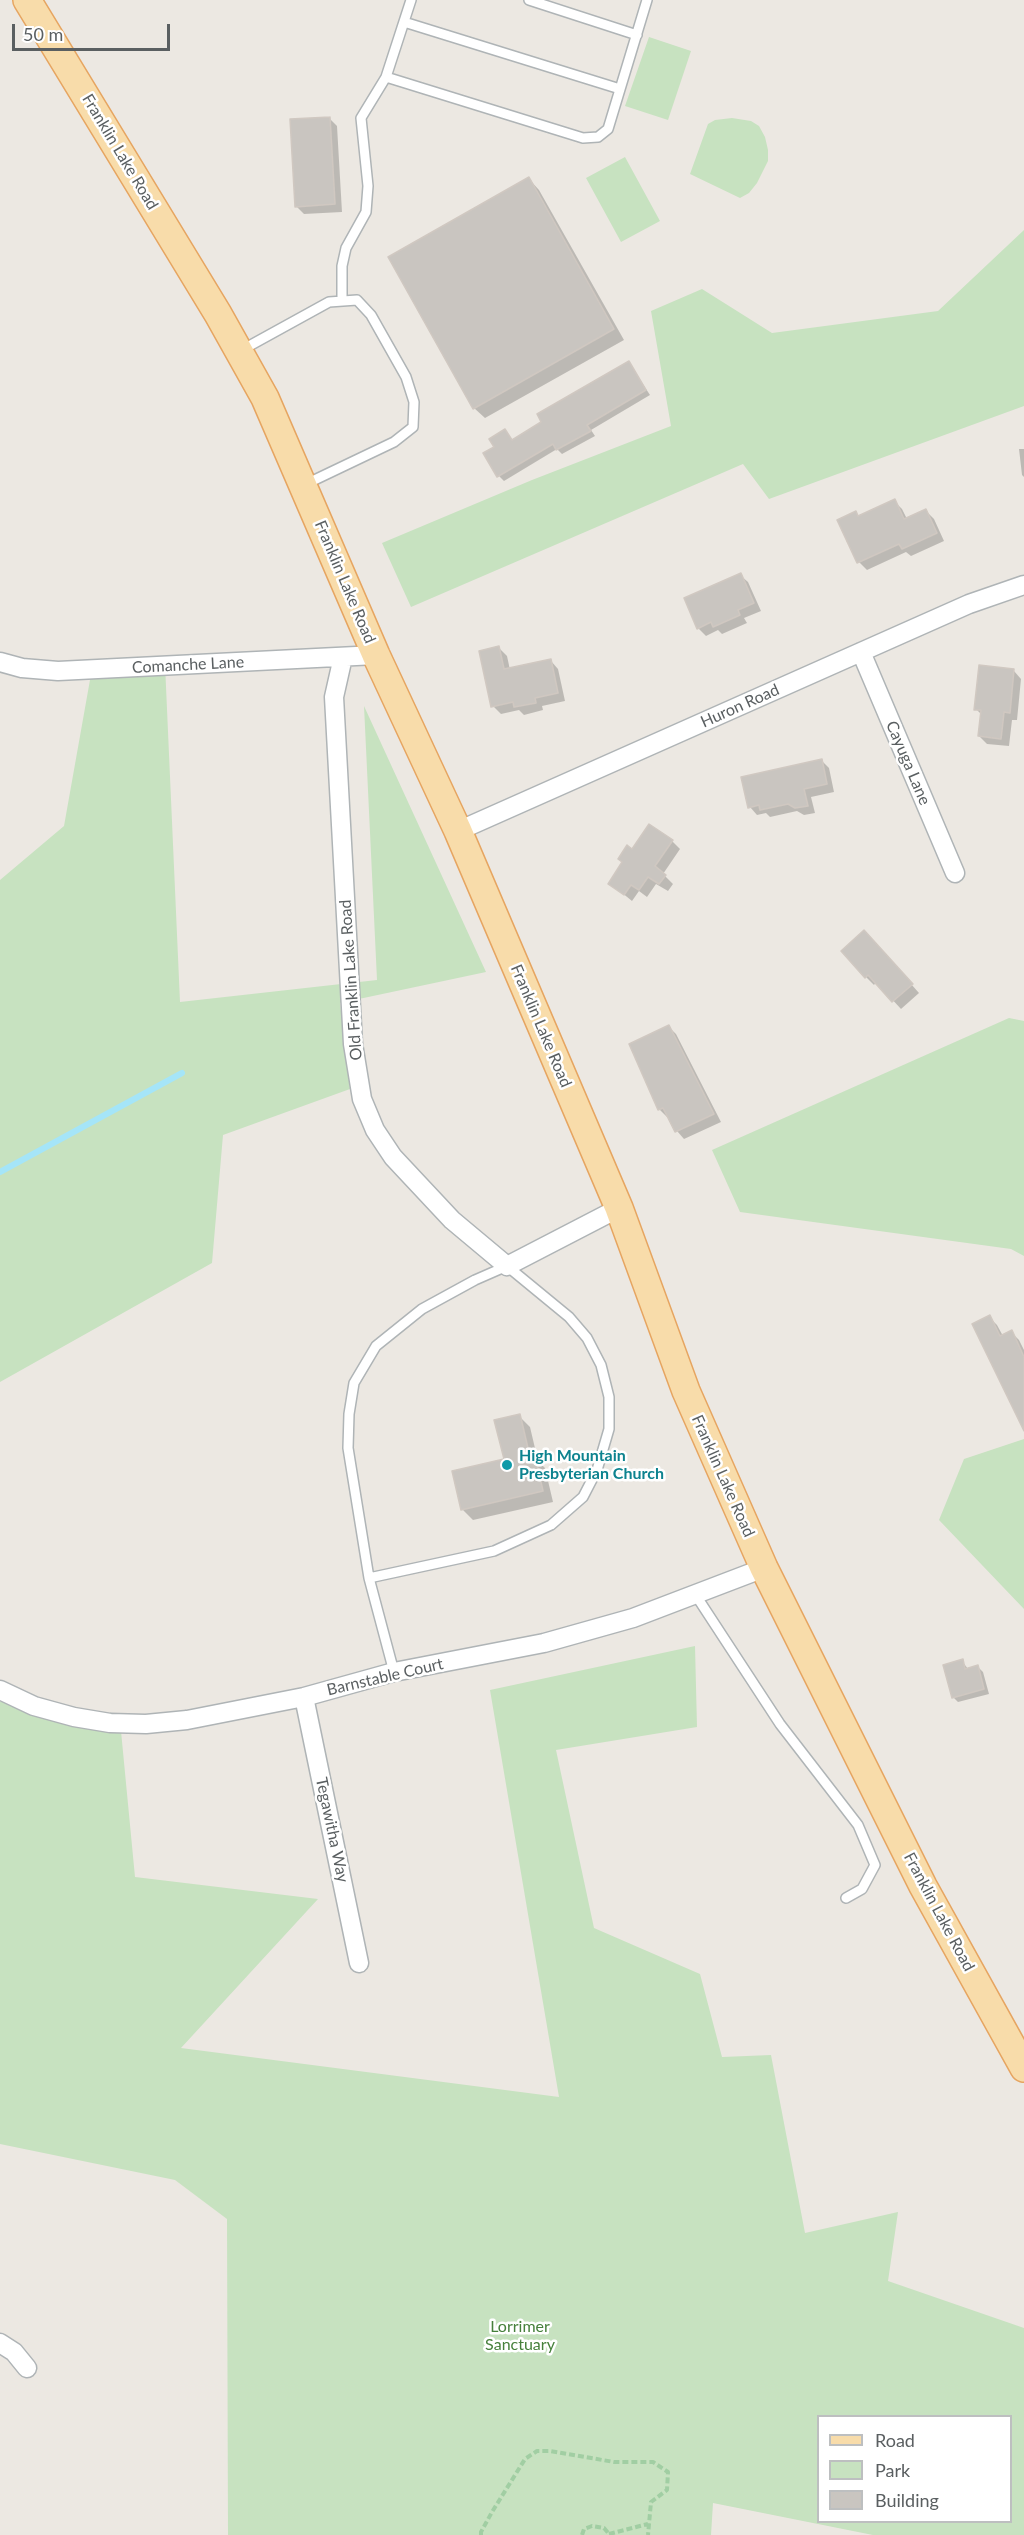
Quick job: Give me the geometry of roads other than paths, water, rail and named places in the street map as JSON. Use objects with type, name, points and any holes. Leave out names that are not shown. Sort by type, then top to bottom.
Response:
[{"type":"main road","name":"Franklin Lake Road","points":[[27,0],[240,351],[265,398],[376,655],[458,831],[619,1208],[686,1391],[764,1568],[923,1886],[1024,2068]]},
{"type":"street","name":"Huron Road","points":[[458,831],[987,597],[1024,585]]},
{"type":"street","name":"Cayuga Lane","points":[[861,652],[956,873]]},
{"type":"street","name":"Comanche Lane","points":[[0,663],[22,668],[58,671],[376,655]]},
{"type":"street","name":"Old Franklin Lake Road","points":[[343,657],[334,697],[353,1044],[362,1099],[375,1130],[393,1156],[452,1220],[507,1266]]},
{"type":"street","points":[[507,1266],[619,1208]]},
{"type":"street","name":"Barnstable Court","points":[[0,1690],[34,1706],[74,1717],[110,1723],[146,1724],[187,1719],[304,1697],[394,1672],[544,1643],[633,1618],[764,1568]]},
{"type":"street","name":"Tegawitha Way","points":[[304,1697],[359,1963]]},
{"type":"street","points":[[0,2343],[14,2352],[27,2368]]},
{"type":"lane","points":[[342,300],[342,266],[346,248],[366,212],[368,186],[361,118],[386,77],[411,0]]},
{"type":"lane","points":[[529,0],[637,35]]},
{"type":"lane","points":[[386,77],[583,138],[598,137],[608,129],[647,0]]},
{"type":"lane","points":[[404,22],[620,89]]},
{"type":"lane","points":[[240,351],[329,302],[357,300],[371,315],[402,368],[414,402],[413,427],[394,442],[303,485]]},
{"type":"lane","points":[[369,1578],[494,1551],[551,1525],[583,1497],[597,1470],[609,1429],[609,1397],[601,1365],[587,1338],[569,1317],[507,1266],[475,1280],[423,1310],[376,1346],[354,1383],[349,1414],[348,1448],[369,1578],[394,1672]]},
{"type":"lane","points":[[695,1594],[780,1724],[858,1826],[875,1865],[862,1890],[846,1898]]},
{"type":"waterway","points":[[0,1172],[182,1073]]},
{"type":"place","name":"High Mountain Presbyterian Church","points":[[507,1465]]},
{"type":"park label","name":"Lorrimer Sanctuary","points":[[520,2336]]}]
